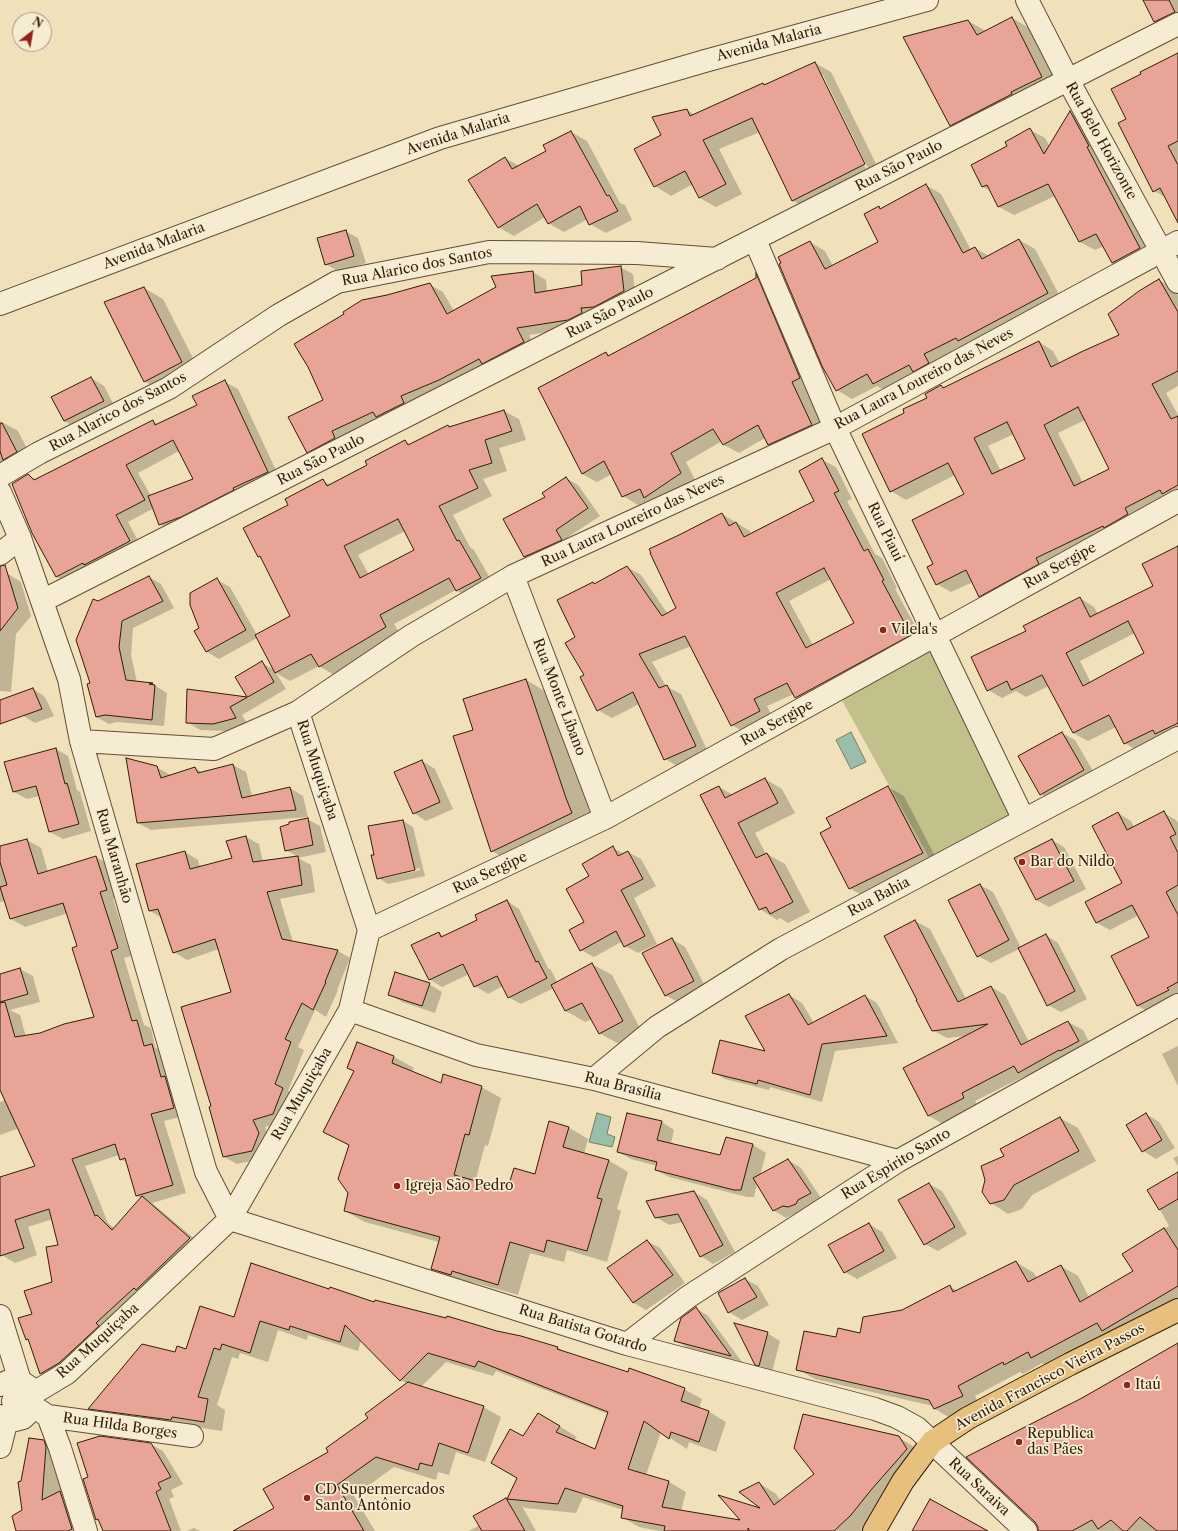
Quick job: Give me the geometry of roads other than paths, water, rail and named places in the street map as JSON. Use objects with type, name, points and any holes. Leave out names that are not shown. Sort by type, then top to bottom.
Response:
[{"type":"main road","name":"Avenida Francisco Vieira Passos","points":[[874,1531],[903,1481],[932,1442],[968,1418],[1070,1364],[1178,1310]]},
{"type":"street","name":"Avenida Malaria","points":[[0,304],[440,138],[705,60],[927,0]]},
{"type":"street","name":"Rua Belo Horizonte","points":[[1027,0],[1068,80],[1170,246],[1178,282]]},
{"type":"street","name":"Rua São Paulo","points":[[42,601],[718,259],[1178,24]]},
{"type":"street","name":"Rua Piauí","points":[[755,240],[835,428],[1024,820]]},
{"type":"street","name":"Rua Laura Loureiro das Neves","points":[[81,741],[214,749],[298,712],[411,636],[513,576],[835,428],[1170,246]]},
{"type":"street","name":"Rua Alarico dos Santos","points":[[0,476],[39,453],[169,388],[279,315],[337,282],[489,252],[637,253],[718,259]]},
{"type":"street","name":"Rua Maranhão","points":[[0,492],[20,538],[69,679],[81,741],[206,1172],[230,1219]]},
{"type":"street","name":"Rua Sergipe","points":[[368,930],[605,818],[1178,501]]},
{"type":"street","points":[[0,554],[20,538]]},
{"type":"street","name":"Rua Monte Líbano","points":[[513,576],[605,818]]},
{"type":"street","name":"Rua Muquiçaba","points":[[3,1417],[11,1421],[23,1418],[32,1409],[26,1396],[67,1373],[230,1219],[350,1010],[368,930],[298,712]]},
{"type":"street","name":"Rua Bahia","points":[[594,1079],[657,1027],[781,949],[1176,741]]},
{"type":"street","name":"Rua Espírito Santo","points":[[628,1344],[688,1297],[898,1161],[1178,1005]]},
{"type":"street","name":"Rua Brasília","points":[[350,1010],[476,1055],[594,1079],[898,1161]]},
{"type":"street","name":"Rua Batista Gotardo","points":[[230,1219],[628,1344],[890,1414],[917,1428],[932,1442]]},
{"type":"street","points":[[0,1316],[26,1396],[60,1448],[86,1531]]},
{"type":"street","name":"Rua Hilda Borges","points":[[26,1396],[192,1436]]},
{"type":"street","points":[[0,1447],[3,1417]]},
{"type":"street","name":"Rua Saraiva","points":[[932,1442],[1026,1531]]},
{"type":"place","name":"Vilela's","points":[[883,630]]},
{"type":"place","name":"Bar do Nildo","points":[[1022,862]]},
{"type":"place","name":"Igreja São Pedro","points":[[397,1186]]},
{"type":"place","name":"Itaú","points":[[1127,1385]]},
{"type":"place","name":"Republica das Pães","points":[[1019,1442]]},
{"type":"place","name":"CD Supermercados Santo Antônio","points":[[307,1498]]}]
